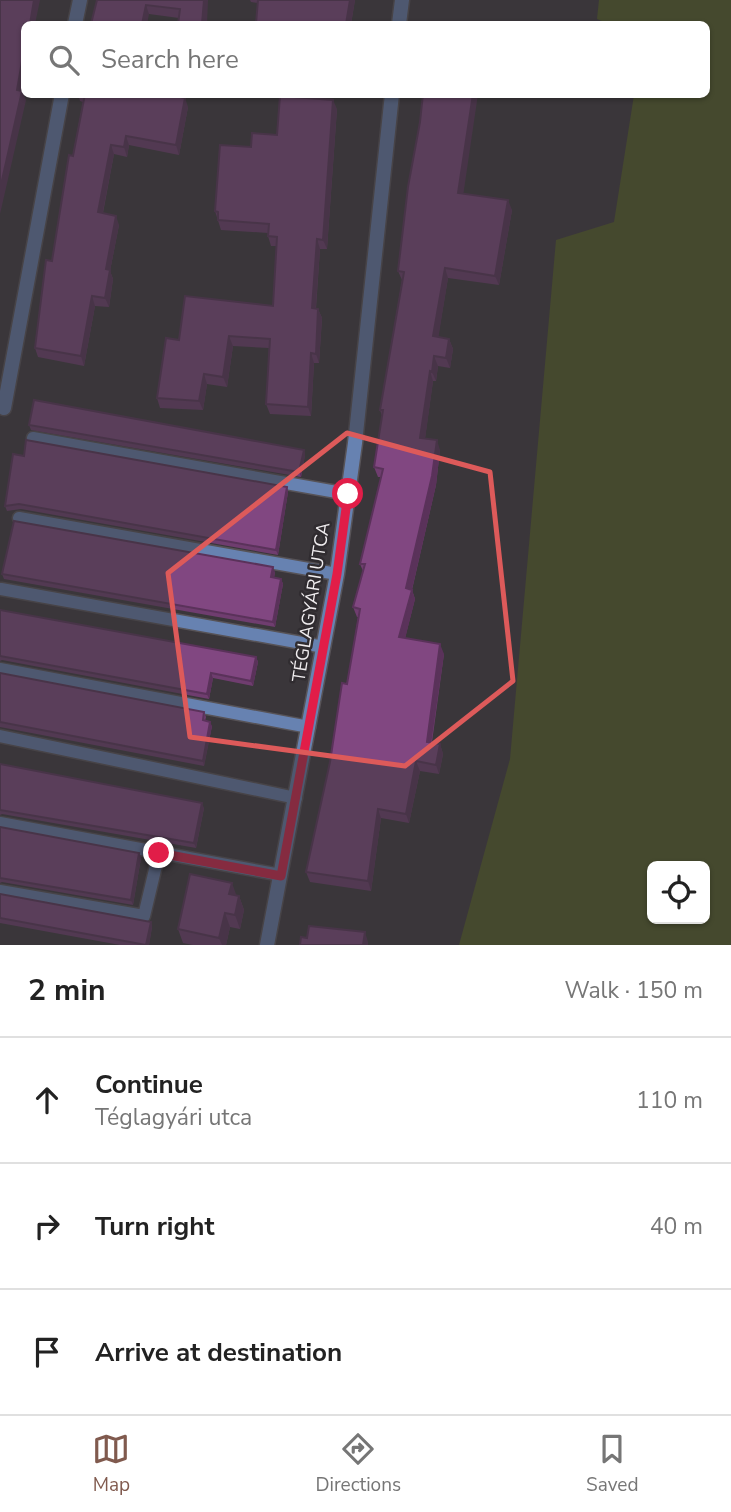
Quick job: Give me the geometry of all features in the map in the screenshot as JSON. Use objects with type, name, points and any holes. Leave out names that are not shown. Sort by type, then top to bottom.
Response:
[{"type":"street","points":[[76,21],[80,0]]},
{"type":"street","points":[[399,21],[402,0]]},
{"type":"street","points":[[4,408],[61,98]]},
{"type":"street","name":"TÉGLAGYÁRI UTCA","points":[[267,945],[337,574],[392,98]]},
{"type":"lane","points":[[33,438],[348,494]]},
{"type":"lane","points":[[19,518],[337,574]]},
{"type":"lane","points":[[1,589],[324,647]]},
{"type":"lane","points":[[0,669],[310,727]]},
{"type":"lane","points":[[0,736],[296,798]]},
{"type":"lane","points":[[0,823],[281,876]]},
{"type":"lane","points":[[0,891],[144,916],[159,853]]},
{"type":"highlighted area","points":[[347,433],[490,472],[513,681],[405,766],[190,737],[168,573]]},
{"type":"green space","points":[[599,0],[731,0],[731,945],[459,945],[510,759],[556,240],[614,222],[634,98],[710,98],[710,21],[597,19]]},
{"type":"building","points":[[0,0],[34,0],[30,21],[21,21],[21,67],[17,90],[21,91],[21,95],[0,189]]},
{"type":"building","points":[[97,0],[204,0],[202,21],[178,21],[180,9],[146,5],[143,21],[92,21]]},
{"type":"building","points":[[258,0],[350,0],[346,21],[256,21]]},
{"type":"building","points":[[84,98],[185,98],[176,145],[126,136],[124,147],[111,145],[98,212],[116,216],[106,269],[110,270],[105,298],[92,296],[81,356],[35,348],[46,260],[52,261],[69,155],[73,156]]},
{"type":"building","points":[[280,98],[333,100],[323,240],[317,239],[312,308],[318,309],[316,354],[311,353],[308,407],[266,404],[270,339],[229,336],[223,377],[204,374],[199,401],[157,398],[166,338],[179,340],[185,296],[273,306],[277,237],[268,236],[269,224],[218,220],[218,212],[215,211],[220,145],[251,147],[252,133],[277,135]]},
{"type":"building","points":[[423,98],[472,98],[458,193],[508,200],[495,276],[445,268],[433,336],[449,339],[446,358],[434,356],[420,438],[437,440],[432,476],[406,588],[412,590],[399,637],[440,644],[427,742],[440,744],[436,765],[416,761],[406,814],[378,809],[368,881],[306,872],[330,762],[342,683],[347,684],[360,609],[353,607],[365,564],[360,564],[383,469],[374,467],[383,410],[380,410],[404,272],[398,271],[408,187]]},
{"type":"building","points":[[34,400],[304,450],[299,472],[29,425]]},
{"type":"building","points":[[26,440],[287,487],[276,550],[19,504],[5,506],[13,454],[24,456]]},
{"type":"building","points":[[14,521],[273,567],[271,577],[281,579],[273,622],[2,574]]},
{"type":"building","points":[[0,610],[256,657],[251,681],[211,673],[207,694],[0,656]]},
{"type":"building","points":[[0,673],[204,712],[203,720],[210,722],[203,761],[0,722]]},
{"type":"building","points":[[0,764],[202,803],[194,843],[0,810]]},
{"type":"building","points":[[0,827],[139,853],[131,900],[0,878]]},
{"type":"building","points":[[190,874],[232,883],[229,894],[239,896],[235,915],[225,913],[219,938],[178,929]]},
{"type":"building","points":[[0,894],[151,922],[146,945],[0,918]]},
{"type":"building","points":[[309,926],[365,932],[363,945],[300,945],[301,937],[307,938]]},
{"type":"route","points":[[159,853],[281,876],[337,574],[348,494]]}]
